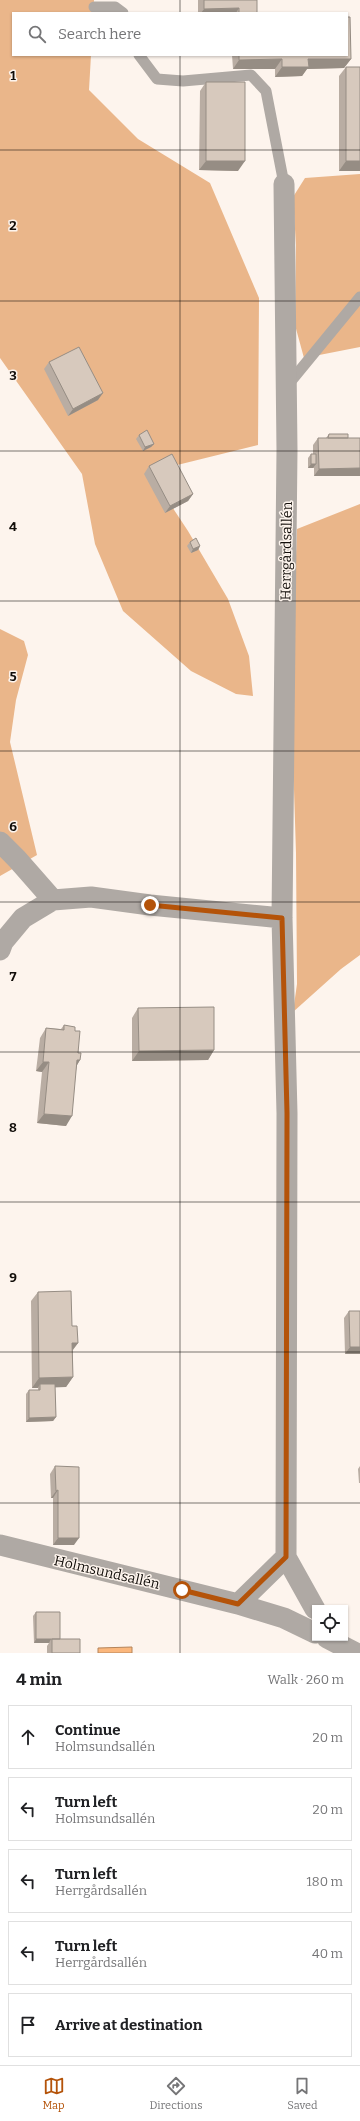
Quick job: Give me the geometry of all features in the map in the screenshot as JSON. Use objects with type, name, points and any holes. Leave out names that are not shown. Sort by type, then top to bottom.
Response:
[{"type":"street","name":"Herrgårdsallén","points":[[284,184],[287,386],[282,918],[287,1113],[286,1557]]},
{"type":"street","points":[[0,842],[53,900]]},
{"type":"street","points":[[0,950],[3,942],[23,918],[53,900],[91,897],[150,905],[282,918]]},
{"type":"street","name":"Holmsundsallén","points":[[0,1545],[238,1604],[284,1618],[312,1630]]},
{"type":"street","points":[[238,1604],[286,1557],[313,1605]]},
{"type":"street","name":"Holmsundsallén","points":[[334,1641],[356,1653]]},
{"type":"lane","points":[[94,7],[115,7],[122,12]]},
{"type":"lane","points":[[140,56],[157,79],[184,81],[251,75],[266,91],[284,184]]},
{"type":"lane","points":[[287,386],[360,297]]},
{"type":"shaded area","points":[[0,0],[94,0],[93,12],[12,12],[12,56],[91,56],[89,90],[138,139],[210,183],[259,298],[258,445],[149,472],[188,531],[228,599],[249,656],[253,696],[236,694],[191,671],[123,611],[95,544],[82,474],[0,358]]},
{"type":"shaded area","points":[[360,174],[360,347],[304,358],[295,325],[296,245],[293,197],[305,178]]},
{"type":"shaded area","points":[[360,504],[360,955],[341,969],[293,1012],[297,984],[296,853],[291,694],[297,529]]},
{"type":"shaded area","points":[[0,629],[24,641],[28,655],[16,700],[10,742],[37,855],[0,876]]},
{"type":"shaded area","points":[[132,1647],[132,1653],[98,1653],[98,1648]]},
{"type":"building","points":[[204,0],[257,0],[257,12],[239,12],[239,8],[204,9]]},
{"type":"building","points":[[348,17],[350,17],[351,59],[308,59],[309,67],[282,67],[282,59],[239,60],[239,56],[348,56]]},
{"type":"building","points":[[346,67],[360,67],[360,161],[346,161]]},
{"type":"building","points":[[206,82],[245,82],[245,161],[206,161]]},
{"type":"building","points":[[79,347],[103,393],[73,409],[49,362]]},
{"type":"building","points":[[147,430],[154,444],[145,447],[139,435]]},
{"type":"building","points":[[329,434],[348,434],[348,438],[328,438]]},
{"type":"building","points":[[318,438],[360,438],[360,468],[319,469]]},
{"type":"building","points":[[172,454],[193,494],[170,506],[149,466]]},
{"type":"building","points":[[311,454],[316,454],[316,464],[311,464]]},
{"type":"building","points":[[196,538],[200,546],[193,549],[190,542]]},
{"type":"building","points":[[214,1007],[214,1050],[139,1051],[138,1008]]},
{"type":"building","points":[[64,1025],[75,1027],[75,1031],[80,1031],[78,1053],[81,1053],[80,1060],[77,1060],[72,1116],[44,1114],[49,1062],[43,1062],[46,1028],[64,1030]]},
{"type":"building","points":[[71,1291],[72,1326],[77,1326],[78,1343],[72,1343],[73,1377],[39,1378],[38,1292]]},
{"type":"building","points":[[349,1311],[360,1311],[360,1347],[350,1347]]},
{"type":"building","points":[[40,1384],[55,1384],[56,1417],[29,1418],[29,1390],[40,1390]]},
{"type":"building","points":[[55,1466],[79,1467],[79,1538],[58,1538],[58,1490],[56,1491]]},
{"type":"building","points":[[36,1612],[60,1612],[60,1639],[36,1639]]},
{"type":"building","points":[[52,1639],[80,1639],[80,1653],[52,1653]]},
{"type":"route","points":[[150,905],[282,918],[287,1113],[286,1557],[238,1604],[182,1590]]}]
